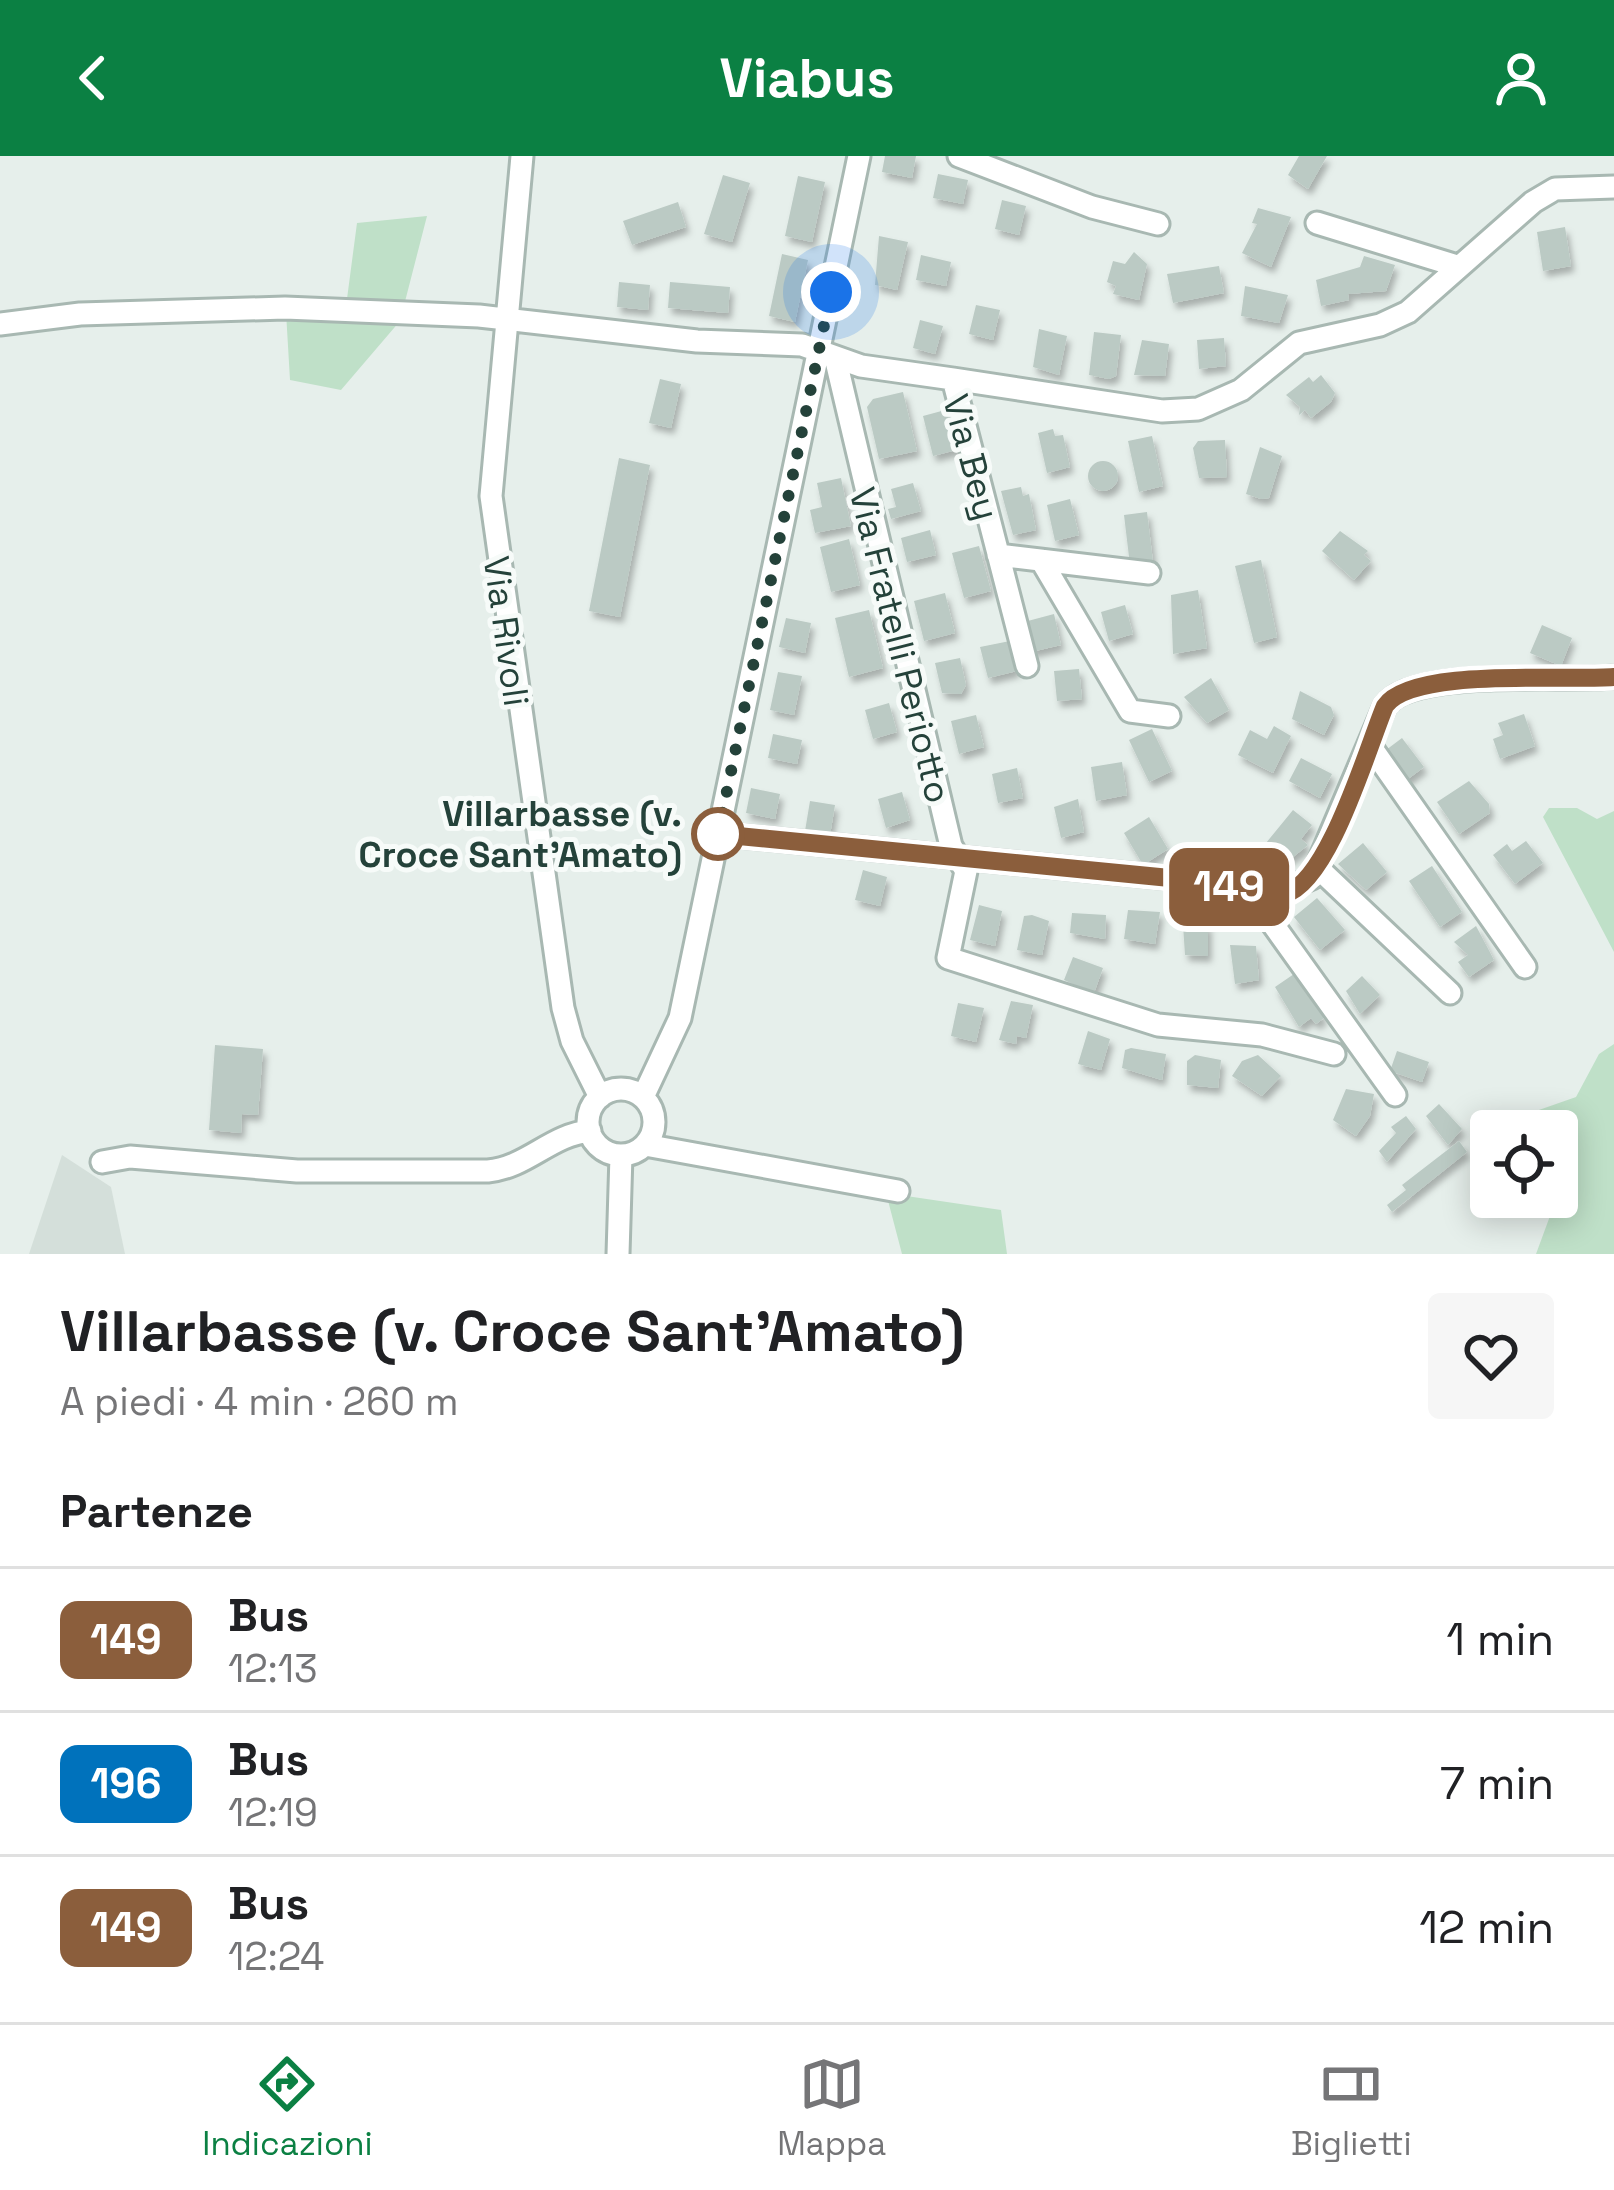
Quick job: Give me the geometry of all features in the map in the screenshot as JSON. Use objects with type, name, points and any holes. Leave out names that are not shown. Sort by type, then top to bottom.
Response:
[{"type":"street","name":"Via Rivoli","points":[[522,156],[494,423],[493,526],[563,1008],[572,1041],[601,1097]]},
{"type":"street","points":[[643,1097],[680,1018],[828,356],[859,156]]},
{"type":"street","points":[[958,156],[1092,207],[1158,224]]},
{"type":"street","points":[[953,380],[1162,411],[1198,409],[1241,389],[1299,343],[1393,321],[1555,189],[1614,188]]},
{"type":"street","points":[[1317,223],[1457,266]]},
{"type":"street","name":"Via Bey","points":[[0,324],[80,314],[285,308],[505,319],[698,341],[802,346],[828,356],[953,380],[1027,666]]},
{"type":"street","name":"Via Fratelli Periotto","points":[[828,356],[958,859],[966,871],[948,958],[1158,1025],[1262,1034],[1334,1054]]},
{"type":"street","points":[[998,555],[1149,573]]},
{"type":"street","points":[[1041,560],[1130,711],[1169,716]]},
{"type":"street","points":[[718,834],[1211,882],[1252,895],[1287,894],[1318,868],[1393,696],[1419,683],[1614,677]]},
{"type":"street","points":[[1369,744],[1525,967]]},
{"type":"street","points":[[1318,868],[1450,993]]},
{"type":"street","points":[[1252,895],[1395,1096]]},
{"type":"street","points":[[645,1144],[653,1115],[643,1097],[626,1090],[601,1097],[590,1112],[590,1131],[598,1145],[621,1155],[645,1144],[898,1190]]},
{"type":"street","points":[[102,1162],[130,1157],[297,1171],[488,1171],[518,1165],[564,1134],[590,1131]]},
{"type":"street","points":[[618,1254],[621,1155]]},
{"type":"shaded area","points":[[62,1155],[111,1187],[125,1254],[29,1254]]},
{"type":"green space","points":[[427,216],[400,321],[341,390],[290,380],[286,312],[345,314],[357,223]]},
{"type":"green space","points":[[1549,808],[1577,808],[1597,819],[1614,811],[1614,952],[1543,817]]},
{"type":"green space","points":[[1614,1044],[1614,1254],[1536,1254],[1549,1218],[1578,1218],[1578,1110],[1539,1110],[1576,1097],[1599,1054]]},
{"type":"green space","points":[[886,1193],[1001,1210],[1007,1254],[902,1254]]},
{"type":"building","points":[[885,156],[916,156],[912,178],[882,172]]},
{"type":"building","points":[[1299,156],[1327,156],[1308,189],[1288,175]]},
{"type":"building","points":[[938,174],[968,180],[963,204],[933,198]]},
{"type":"building","points":[[723,175],[750,183],[732,242],[704,234]]},
{"type":"building","points":[[798,176],[825,182],[812,242],[785,236]]},
{"type":"building","points":[[1002,200],[1026,206],[1019,235],[995,229]]},
{"type":"building","points":[[678,202],[686,227],[632,245],[623,221]]},
{"type":"building","points":[[1258,208],[1291,217],[1271,267],[1242,253],[1257,224],[1252,223]]},
{"type":"building","points":[[1565,227],[1571,266],[1543,271],[1537,232]]},
{"type":"building","points":[[879,236],[908,242],[897,290],[875,285]]},
{"type":"building","points":[[1134,252],[1147,264],[1139,300],[1113,294],[1116,286],[1107,282],[1113,261],[1125,264]]},
{"type":"building","points":[[782,254],[808,260],[795,322],[769,316]]},
{"type":"building","points":[[921,255],[951,262],[946,286],[916,280]]},
{"type":"building","points":[[1364,256],[1395,265],[1386,291],[1348,294],[1349,300],[1321,306],[1316,280],[1360,267]]},
{"type":"building","points":[[1219,266],[1224,293],[1173,303],[1167,274]]},
{"type":"building","points":[[619,282],[650,285],[648,310],[617,307]]},
{"type":"building","points":[[670,282],[730,287],[728,313],[668,308]]},
{"type":"building","points":[[1245,286],[1288,295],[1279,323],[1241,316]]},
{"type":"building","points":[[976,305],[1000,310],[993,340],[969,334]]},
{"type":"building","points":[[920,320],[943,326],[935,354],[913,348]]},
{"type":"building","points":[[1039,329],[1067,336],[1059,375],[1033,367]]},
{"type":"building","points":[[1094,332],[1121,335],[1116,376],[1109,379],[1089,375]]},
{"type":"building","points":[[1224,338],[1226,366],[1199,369],[1197,340]]},
{"type":"building","points":[[1142,340],[1169,344],[1165,376],[1134,375]]},
{"type":"building","points":[[1321,375],[1335,393],[1331,402],[1311,418],[1305,410],[1299,415],[1300,407],[1286,395],[1309,377],[1313,382]]},
{"type":"building","points":[[660,379],[681,384],[671,428],[649,423]]},
{"type":"building","points":[[903,392],[917,451],[879,459],[867,407],[873,399]]},
{"type":"building","points":[[949,409],[960,449],[933,456],[923,416]]},
{"type":"building","points":[[1053,429],[1055,436],[1063,435],[1070,467],[1047,473],[1038,433]]},
{"type":"building","points":[[1152,436],[1163,486],[1139,492],[1128,441]]},
{"type":"building","points":[[1225,440],[1227,477],[1199,478],[1193,448],[1198,441]]},
{"type":"building","points":[[1260,447],[1282,456],[1269,498],[1261,499],[1246,494]]},
{"type":"building","points":[[619,458],[650,465],[620,617],[589,611]]},
{"type":"building","points":[[1103,461],[1118,476],[1103,491],[1088,476]]},
{"type":"building","points":[[841,478],[851,526],[815,533],[810,510],[822,507],[817,483]]},
{"type":"building","points":[[913,483],[921,511],[891,519],[888,509],[896,507],[891,489]]},
{"type":"building","points":[[1021,487],[1023,496],[1029,494],[1036,530],[1013,535],[1001,491]]},
{"type":"building","points":[[1070,499],[1079,535],[1055,541],[1047,505]]},
{"type":"building","points":[[1147,512],[1153,562],[1130,565],[1124,515]]},
{"type":"building","points":[[930,530],[936,555],[907,562],[901,538]]},
{"type":"building","points":[[1340,531],[1368,551],[1364,555],[1371,561],[1354,580],[1322,551]]},
{"type":"building","points":[[849,539],[860,585],[831,592],[820,547]]},
{"type":"building","points":[[979,546],[991,591],[964,598],[952,553]]},
{"type":"building","points":[[1261,560],[1277,637],[1254,643],[1235,566]]},
{"type":"building","points":[[1198,590],[1207,648],[1173,654],[1171,595]]},
{"type":"building","points":[[945,593],[955,633],[924,641],[914,601]]},
{"type":"building","points":[[1125,605],[1133,634],[1109,641],[1101,612]]},
{"type":"building","points":[[869,610],[883,668],[849,677],[835,618]]},
{"type":"building","points":[[1054,614],[1061,645],[1031,652],[1024,622]]},
{"type":"building","points":[[786,618],[811,623],[805,653],[779,647]]},
{"type":"building","points":[[1542,625],[1572,638],[1561,666],[1530,653]]},
{"type":"building","points":[[1010,641],[1017,671],[988,678],[980,647]]},
{"type":"building","points":[[960,658],[966,685],[961,694],[942,693],[935,663]]},
{"type":"building","points":[[1079,669],[1082,699],[1057,701],[1054,671]]},
{"type":"building","points":[[778,672],[802,676],[794,715],[770,710]]},
{"type":"building","points":[[1211,678],[1229,710],[1207,723],[1184,697]]},
{"type":"building","points":[[1300,691],[1331,707],[1334,715],[1324,735],[1292,719]]},
{"type":"building","points":[[889,703],[897,732],[873,739],[865,710]]},
{"type":"building","points":[[1524,714],[1535,746],[1500,759],[1493,739],[1503,735],[1498,723]]},
{"type":"building","points":[[976,715],[984,747],[959,754],[951,721]]},
{"type":"building","points":[[1274,726],[1291,736],[1273,773],[1238,755],[1250,730],[1267,739]]},
{"type":"building","points":[[1152,729],[1172,771],[1149,782],[1129,740]]},
{"type":"building","points":[[773,734],[802,740],[797,764],[768,758]]},
{"type":"building","points":[[1402,738],[1424,767],[1404,782],[1382,753]]},
{"type":"building","points":[[1301,758],[1332,774],[1320,798],[1289,781]]},
{"type":"building","points":[[1122,762],[1127,795],[1096,801],[1091,767]]},
{"type":"building","points":[[1017,768],[1023,798],[998,803],[992,774]]},
{"type":"building","points":[[1469,781],[1489,804],[1490,813],[1459,834],[1437,802]]},
{"type":"building","points":[[751,788],[780,794],[775,819],[746,813]]},
{"type":"building","points":[[902,792],[910,820],[886,828],[878,799]]},
{"type":"building","points":[[1078,799],[1084,832],[1061,838],[1054,807]]},
{"type":"building","points":[[810,801],[835,805],[830,835],[805,831]]},
{"type":"building","points":[[1293,810],[1312,825],[1301,839],[1308,845],[1288,861],[1266,843]]},
{"type":"building","points":[[1149,817],[1168,849],[1143,865],[1124,833]]},
{"type":"building","points":[[1526,841],[1543,863],[1515,884],[1493,855],[1507,844],[1512,851]]},
{"type":"building","points":[[1363,843],[1387,872],[1366,890],[1338,864]]},
{"type":"building","points":[[1432,866],[1462,912],[1440,927],[1409,881]]},
{"type":"building","points":[[863,870],[887,877],[880,906],[855,900]]},
{"type":"building","points":[[1317,898],[1345,930],[1320,950],[1294,917]]},
{"type":"building","points":[[979,905],[1002,911],[995,946],[970,940]]},
{"type":"building","points":[[1128,910],[1160,912],[1155,944],[1124,939]]},
{"type":"building","points":[[1072,913],[1106,915],[1105,939],[1070,933]]},
{"type":"building","points":[[1024,916],[1049,921],[1042,955],[1017,950]]},
{"type":"building","points":[[1208,924],[1208,956],[1185,955],[1183,925]]},
{"type":"building","points":[[1476,926],[1494,960],[1469,977],[1458,962],[1468,955],[1454,942]]},
{"type":"building","points":[[1230,945],[1256,946],[1259,980],[1235,984]]},
{"type":"building","points":[[1073,957],[1103,968],[1094,993],[1064,980]]},
{"type":"building","points":[[1294,974],[1324,1018],[1316,1024],[1311,1018],[1299,1027],[1275,987]]},
{"type":"building","points":[[1362,976],[1380,995],[1360,1014],[1346,991]]},
{"type":"building","points":[[1011,1001],[1033,1005],[1026,1038],[1017,1036],[1016,1044],[999,1040]]},
{"type":"building","points":[[958,1003],[984,1008],[976,1042],[951,1036]]},
{"type":"building","points":[[1088,1031],[1110,1039],[1101,1070],[1078,1064]]},
{"type":"building","points":[[215,1045],[263,1049],[258,1115],[242,1114],[241,1133],[209,1130]]},
{"type":"building","points":[[1125,1050],[1166,1054],[1162,1080],[1122,1068]]},
{"type":"building","points":[[1397,1051],[1429,1062],[1422,1082],[1390,1071]]},
{"type":"building","points":[[1195,1055],[1221,1060],[1218,1088],[1187,1085],[1187,1061]]},
{"type":"building","points":[[1258,1055],[1281,1076],[1262,1096],[1232,1076],[1242,1061]]},
{"type":"building","points":[[1346,1089],[1374,1094],[1370,1116],[1356,1136],[1333,1120]]},
{"type":"building","points":[[1439,1104],[1462,1129],[1448,1145],[1426,1116]]},
{"type":"building","points":[[1406,1116],[1416,1129],[1387,1162],[1379,1151],[1396,1133],[1391,1127]]},
{"type":"building","points":[[1459,1141],[1467,1152],[1392,1212],[1387,1205],[1406,1190],[1402,1185]]},
{"type":"bus line","name":"149","points":[[718,834],[1211,882],[1252,895],[1287,894],[1312,878],[1318,868],[1385,706],[1403,688],[1446,681],[1614,677]]},
{"type":"place","name":"Villarbasse (v. Croce Sant'Amato)","points":[[718,834]]},
{"type":"route","points":[[718,834],[831,292]]}]
